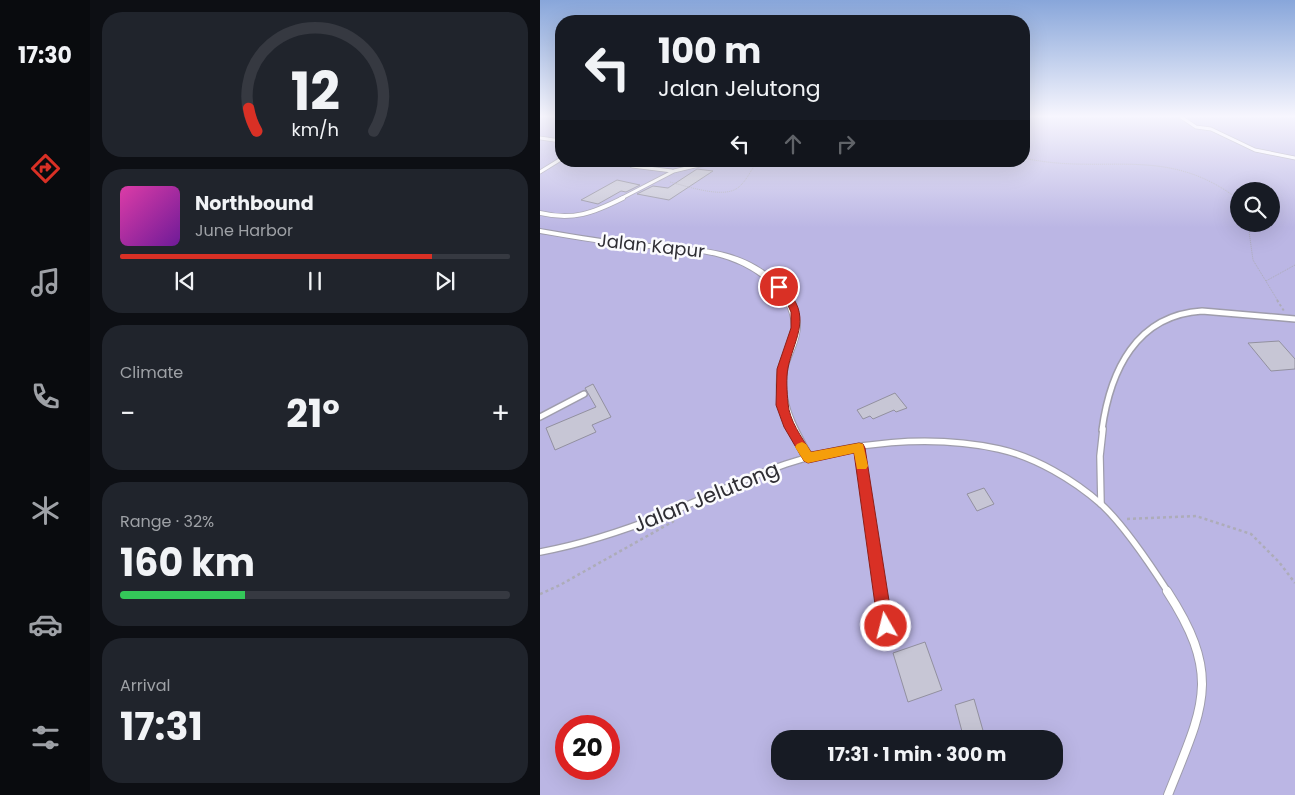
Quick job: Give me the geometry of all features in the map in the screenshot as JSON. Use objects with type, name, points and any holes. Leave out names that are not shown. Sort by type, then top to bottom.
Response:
[{"type":"street","name":"Jalan Kapur","points":[[540,231],[634,245],[704,250],[731,258],[766,276],[789,298],[795,312],[796,328],[782,369],[782,405],[790,427],[808,458]]},
{"type":"lane","points":[[1276,154],[1295,158]]},
{"type":"lane","points":[[540,172],[555,163]]},
{"type":"lane","points":[[640,167],[672,171]]},
{"type":"lane","points":[[540,213],[559,217],[585,214],[605,206],[672,171],[685,167]]},
{"type":"lane","points":[[1101,504],[1100,441],[1106,406],[1122,363],[1139,338],[1150,328],[1173,315],[1201,311],[1292,319]]},
{"type":"lane","points":[[540,417],[584,394]]},
{"type":"lane","name":"Jalan Jelutong","points":[[540,552],[591,541],[633,527],[784,465],[823,453],[859,448],[932,444],[999,449],[1023,457],[1078,487],[1101,504],[1115,519],[1156,574],[1187,626],[1196,646],[1203,686],[1198,719],[1168,795]]},
{"type":"lane","points":[[859,448],[886,626]]},
{"type":"path","points":[[1030,159],[1062,164],[1082,165],[1122,162],[1160,166],[1182,170],[1218,184],[1230,193]]},
{"type":"path","points":[[658,178],[702,189],[730,192],[737,188],[752,167]]},
{"type":"path","points":[[1249,232],[1253,260],[1292,319]]},
{"type":"path","points":[[1266,281],[1295,265]]},
{"type":"path","points":[[1115,519],[1196,516],[1251,534],[1279,562],[1295,583]]},
{"type":"path","points":[[540,594],[560,586],[674,521]]},
{"type":"shaded area","points":[[540,154],[555,154],[555,167],[1030,167],[1030,154],[1295,154],[1295,795],[540,795]]},
{"type":"building","points":[[697,169],[713,171],[669,200],[637,194],[653,186],[668,188]]},
{"type":"building","points":[[617,180],[640,185],[626,192],[621,191],[598,204],[581,200]]},
{"type":"building","points":[[1279,341],[1295,359],[1295,369],[1271,371],[1248,343]]},
{"type":"building","points":[[593,384],[611,417],[592,425],[596,432],[555,450],[546,428],[596,407],[585,388]]},
{"type":"building","points":[[895,393],[907,408],[896,412],[894,410],[873,419],[870,416],[863,419],[857,410]]},
{"type":"building","points":[[984,488],[994,504],[977,511],[967,494]]},
{"type":"building","points":[[925,642],[942,690],[908,702],[893,653]]},
{"type":"building","points":[[974,699],[983,730],[962,730],[955,705]]},
{"type":"slow traffic","points":[[802,447],[808,458],[823,453],[859,448],[862,466]]},
{"type":"route","points":[[779,287],[789,298],[795,312],[796,328],[782,369],[782,405],[790,427],[808,458],[823,453],[859,448],[886,626]]}]
